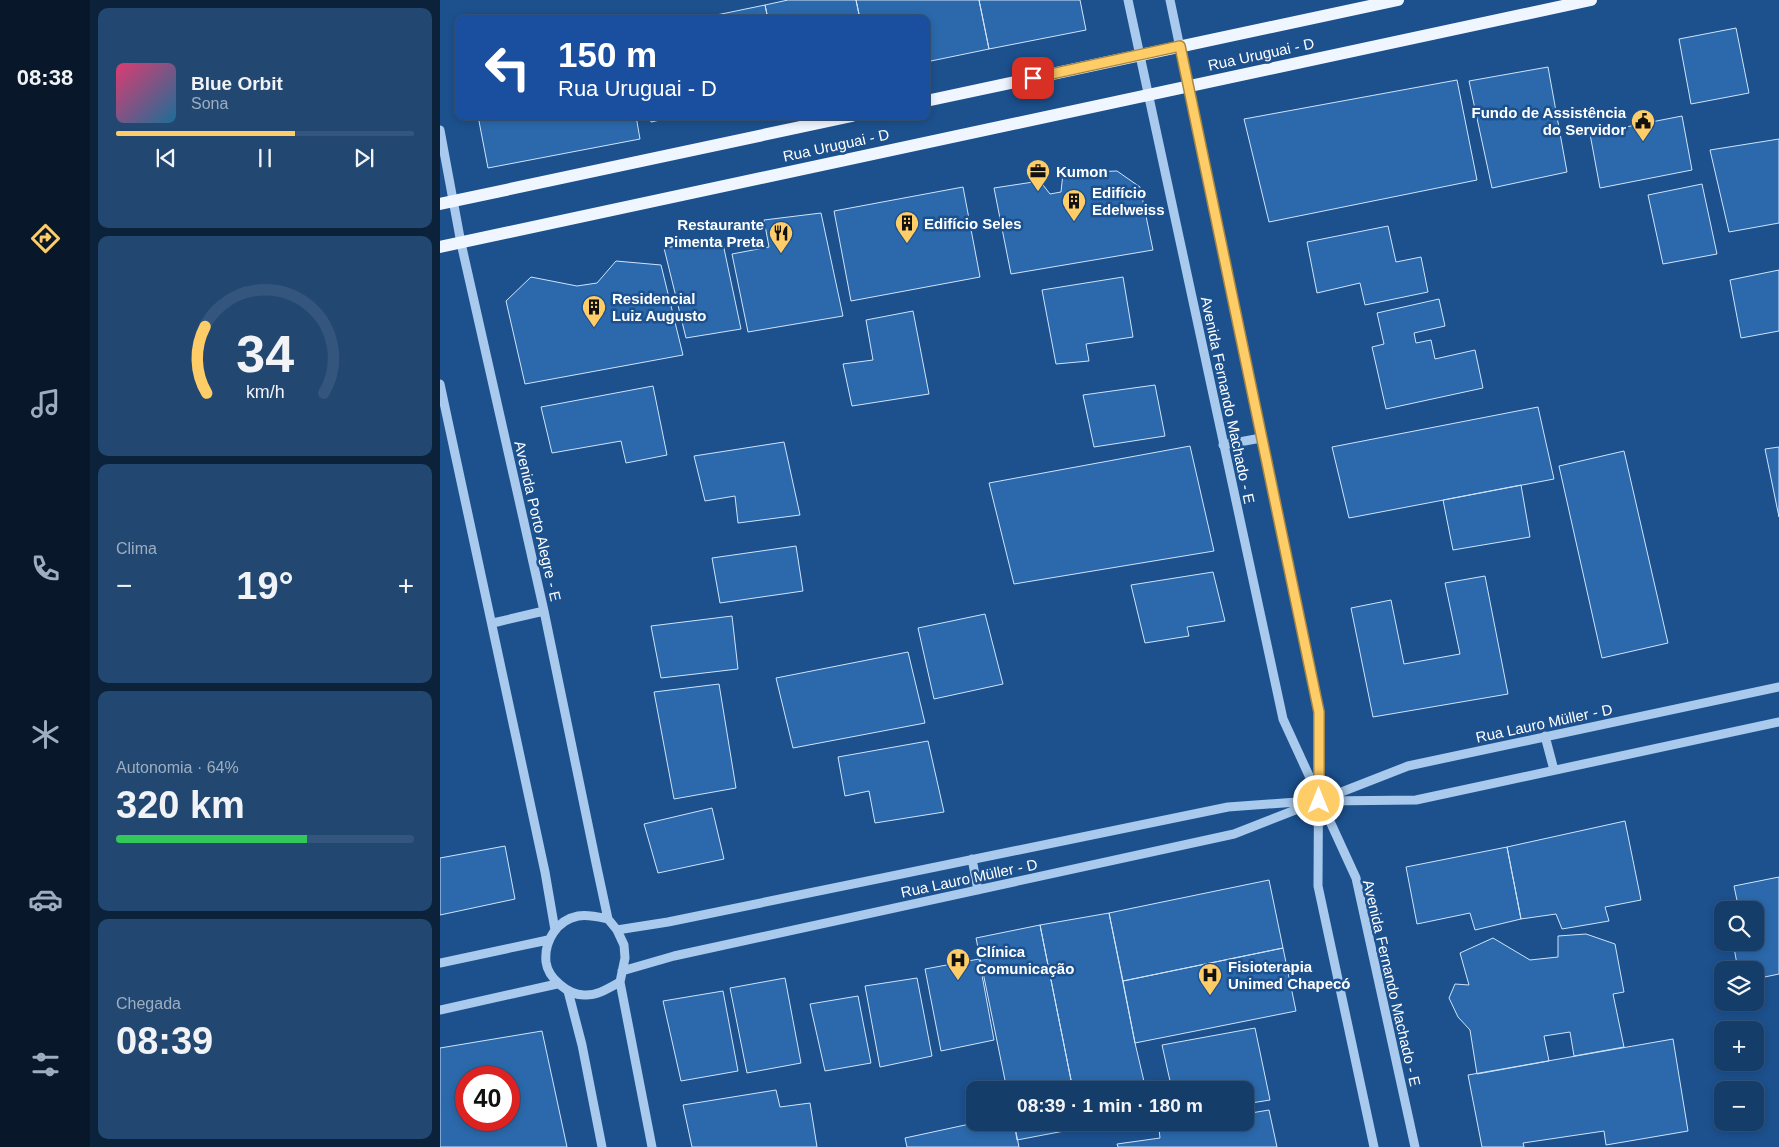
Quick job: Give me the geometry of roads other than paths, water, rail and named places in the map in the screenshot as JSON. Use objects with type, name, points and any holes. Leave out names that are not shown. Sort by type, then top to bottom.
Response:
[{"type":"main road","name":"Rua Uruguai - D","points":[[930,99],[1398,0]]},
{"type":"main road","name":"Rua Uruguai - D","points":[[440,248],[1591,0]]},
{"type":"main road","name":"Rua Uruguai - D","points":[[440,204],[833,120]]},
{"type":"street","name":"Avenida Fernando Machado - E","points":[[1128,0],[1282,719],[1356,878],[1415,1147]]},
{"type":"street","name":"Avenida Fernando Machado - E","points":[[1170,0],[1319,712],[1318,886],[1374,1147]]},
{"type":"street","name":"Avenida Porto Alegre - E","points":[[440,130],[453,201],[544,611],[608,919]]},
{"type":"street","points":[[440,384],[545,872],[555,930]]},
{"type":"street","points":[[1223,445],[1261,438]]},
{"type":"street","points":[[492,623],[544,611]]},
{"type":"street","name":"Rua Lauro Müller - D","points":[[622,971],[674,956],[1234,834],[1408,766],[1779,687]]},
{"type":"street","name":"Rua Lauro Müller - D","points":[[617,930],[668,922],[1228,807],[1319,801],[1416,800],[1779,722]]},
{"type":"street","points":[[1545,736],[1554,770]]},
{"type":"street","points":[[972,859],[978,890]]},
{"type":"street","points":[[620,982],[600,992],[583,995],[568,991],[557,984],[546,963],[548,940],[565,921],[578,916],[608,919],[617,930],[624,945],[625,958],[620,982],[652,1147]]},
{"type":"street","points":[[440,963],[548,940]]},
{"type":"street","points":[[440,1010],[557,984]]},
{"type":"street","points":[[568,991],[582,1045],[602,1147]]},
{"type":"place","name":"Fundo de Assistência do Servidor","points":[[1643,142]]},
{"type":"place","name":"Kumon","points":[[1038,192]]},
{"type":"place","name":"Edifício Edelweiss","points":[[1074,222]]},
{"type":"place","name":"Edifício Seles","points":[[907,244]]},
{"type":"place","name":"Restaurante Pimenta Preta","points":[[781,254]]},
{"type":"place","name":"Residencial Luiz Augusto","points":[[594,328]]},
{"type":"place","name":"Clínica Comunicação","points":[[958,981]]},
{"type":"place","name":"Fisioterapia Unimed Chapecó","points":[[1210,996]]}]
